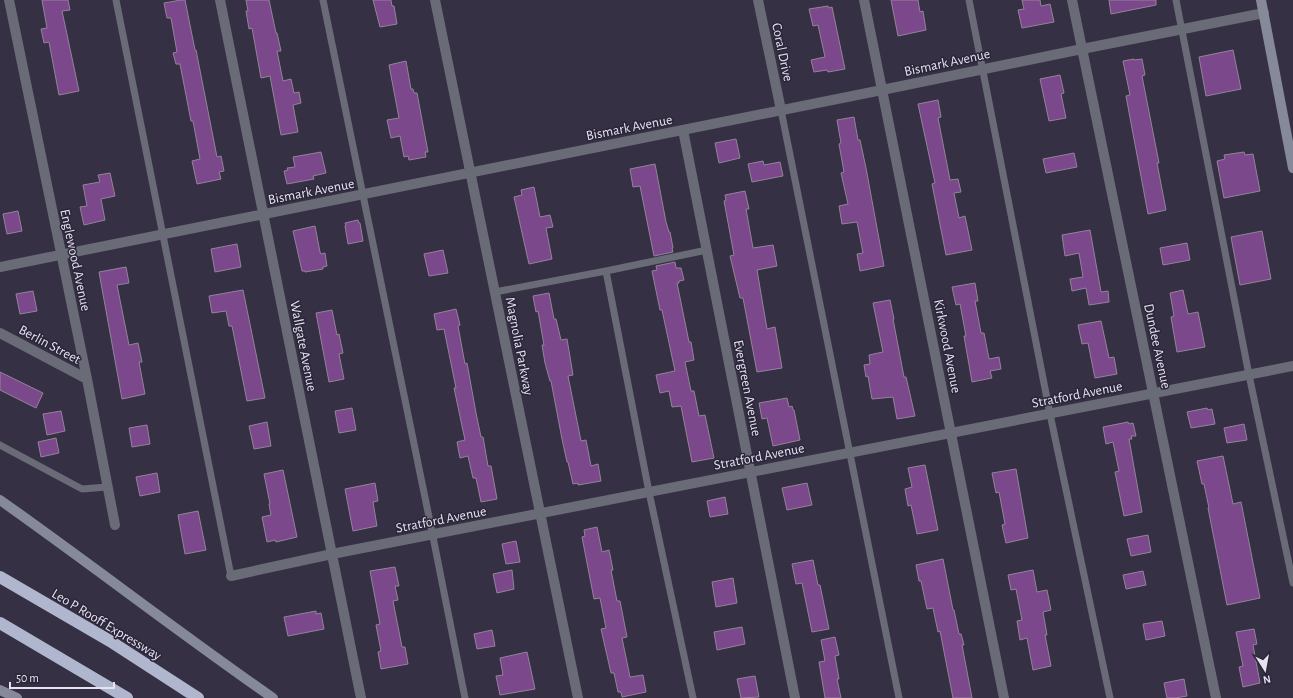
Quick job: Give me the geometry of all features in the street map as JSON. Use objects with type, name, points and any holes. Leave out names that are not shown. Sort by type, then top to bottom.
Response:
[{"type":"highway","name":"Leo P Rooff Expressway","points":[[0,577],[110,641],[198,698]]},
{"type":"highway","points":[[0,623],[127,698]]},
{"type":"street","name":"Englewood Avenue","points":[[9,0],[87,379],[115,525]]},
{"type":"street","name":"Wallgate Avenue","points":[[220,0],[361,698]]},
{"type":"street","name":"Magnolia Parkway","points":[[435,0],[578,698]]},
{"type":"street","name":"Coral Drive","points":[[758,0],[781,110]]},
{"type":"street","name":"Kirkwood Avenue","points":[[864,0],[1004,698]]},
{"type":"street","name":"Dundee Avenue","points":[[1072,0],[1216,698]]},
{"type":"street","points":[[1261,0],[1293,168]]},
{"type":"street","name":"Bismark Avenue","points":[[0,267],[1264,13]]},
{"type":"street","name":"Evergreen Avenue","points":[[683,130],[795,698]]},
{"type":"street","name":"Berlin Street","points":[[0,333],[87,379]]},
{"type":"street","name":"Stratford Avenue","points":[[231,576],[433,534],[1293,366]]},
{"type":"street","points":[[0,500],[273,698]]},
{"type":"street","points":[[0,690],[17,698]]},
{"type":"lane","points":[[116,0],[231,576]]},
{"type":"lane","points":[[323,0],[364,194],[465,698]]},
{"type":"lane","points":[[968,0],[1050,414],[1110,698]]},
{"type":"lane","points":[[1176,0],[1249,375],[1293,583]]},
{"type":"lane","points":[[781,110],[899,698]]},
{"type":"lane","points":[[495,292],[707,250]]},
{"type":"lane","points":[[606,271],[649,492],[693,698]]},
{"type":"lane","points":[[0,445],[82,489],[107,487]]},
{"type":"building","points":[[42,0],[68,0],[70,10],[62,11],[79,91],[59,95],[49,42],[44,43],[41,29],[47,28]]},
{"type":"building","points":[[185,0],[217,157],[221,156],[224,171],[219,172],[221,179],[197,184],[192,161],[200,159],[180,64],[176,64],[173,53],[177,52],[171,18],[167,18],[164,3]]},
{"type":"building","points":[[246,0],[269,0],[281,51],[277,51],[283,81],[291,79],[294,93],[299,92],[301,103],[293,105],[298,132],[281,135],[270,76],[261,78],[252,28],[249,29]]},
{"type":"building","points":[[373,0],[391,0],[392,6],[394,6],[397,24],[380,27]]},
{"type":"building","points":[[891,0],[918,0],[920,12],[923,11],[926,30],[898,36]]},
{"type":"building","points":[[1022,0],[1040,0],[1041,6],[1050,4],[1054,22],[1022,28],[1018,10],[1024,9]]},
{"type":"building","points":[[1109,0],[1156,0],[1156,5],[1111,14]]},
{"type":"building","points":[[828,6],[829,8],[832,7],[845,69],[828,72],[827,70],[814,72],[811,60],[825,57],[818,25],[813,26],[809,9]]},
{"type":"building","points":[[1233,50],[1241,89],[1206,96],[1199,57]]},
{"type":"building","points":[[1142,59],[1145,75],[1142,76],[1159,163],[1157,163],[1166,210],[1148,214],[1126,96],[1130,95],[1123,61]]},
{"type":"building","points":[[406,61],[411,89],[413,89],[414,93],[417,93],[428,152],[425,152],[426,157],[409,160],[408,156],[404,157],[400,136],[391,138],[387,120],[399,118],[389,65]]},
{"type":"building","points":[[1060,75],[1064,93],[1061,94],[1066,118],[1049,121],[1040,79]]},
{"type":"building","points":[[938,100],[941,117],[938,118],[950,180],[958,179],[961,192],[954,193],[959,218],[965,216],[972,250],[946,255],[932,184],[935,183],[918,104]]},
{"type":"building","points":[[854,117],[858,140],[860,140],[866,168],[884,266],[860,271],[857,254],[863,253],[857,222],[842,224],[839,206],[848,204],[841,173],[844,172],[839,144],[841,143],[837,120]]},
{"type":"building","points":[[736,139],[740,158],[719,163],[715,143]]},
{"type":"building","points":[[321,152],[326,173],[313,176],[314,179],[287,184],[284,171],[288,170],[287,168],[295,167],[293,157]]},
{"type":"building","points":[[1244,152],[1245,155],[1253,154],[1260,191],[1224,198],[1217,161],[1225,159],[1224,155]]},
{"type":"building","points":[[1074,153],[1077,167],[1046,173],[1043,159]]},
{"type":"building","points":[[763,161],[764,165],[780,162],[783,176],[752,182],[748,164]]},
{"type":"building","points":[[655,164],[673,252],[654,256],[640,186],[633,187],[630,169]]},
{"type":"building","points":[[110,173],[115,196],[101,199],[105,220],[84,225],[80,207],[87,206],[83,185],[100,182],[98,175]]},
{"type":"building","points":[[534,187],[540,217],[550,215],[553,227],[546,228],[552,259],[529,264],[514,197],[522,195],[521,190]]},
{"type":"building","points":[[745,191],[749,209],[746,209],[753,248],[773,245],[777,266],[757,270],[767,329],[775,327],[782,368],[757,372],[743,298],[740,298],[730,256],[734,255],[724,201],[726,200],[725,195]]},
{"type":"building","points":[[18,211],[22,231],[7,234],[3,214]]},
{"type":"building","points":[[358,220],[360,223],[363,241],[348,244],[345,223]]},
{"type":"building","points":[[315,226],[320,252],[321,254],[325,253],[327,266],[323,267],[323,269],[305,272],[302,271],[293,231]]},
{"type":"building","points":[[1090,230],[1101,292],[1108,291],[1109,302],[1089,305],[1086,288],[1072,291],[1070,279],[1083,277],[1079,253],[1065,256],[1062,235]]},
{"type":"building","points":[[1262,231],[1271,279],[1240,285],[1231,237]]},
{"type":"building","points":[[1187,243],[1190,260],[1163,265],[1160,248]]},
{"type":"building","points":[[237,244],[241,267],[215,272],[211,249]]},
{"type":"building","points":[[443,250],[448,273],[429,276],[424,254]]},
{"type":"building","points":[[675,262],[676,268],[681,268],[684,280],[677,283],[694,360],[685,362],[691,391],[694,391],[699,416],[705,415],[714,458],[692,462],[681,406],[672,407],[669,391],[660,393],[656,375],[675,371],[652,271],[657,270],[656,266]]},
{"type":"building","points":[[126,267],[129,283],[117,285],[129,345],[138,343],[142,362],[139,362],[145,394],[122,399],[99,272]]},
{"type":"building","points":[[975,283],[978,301],[975,301],[981,333],[984,333],[989,359],[999,357],[1001,369],[990,371],[992,378],[972,382],[960,304],[956,305],[952,287]]},
{"type":"building","points":[[243,290],[265,398],[247,401],[232,326],[229,326],[226,311],[212,313],[209,296]]},
{"type":"building","points":[[1183,290],[1188,314],[1198,312],[1205,347],[1177,352],[1171,317],[1174,316],[1170,293]]},
{"type":"building","points":[[33,291],[37,311],[20,314],[16,294]]},
{"type":"building","points":[[549,293],[554,319],[556,319],[561,340],[567,339],[573,375],[568,376],[581,441],[586,440],[591,466],[598,464],[601,481],[578,485],[578,483],[573,484],[562,439],[551,381],[545,363],[542,345],[544,345],[538,311],[536,312],[533,296]]},
{"type":"building","points":[[890,300],[904,377],[906,377],[915,416],[897,419],[893,397],[872,399],[868,376],[866,377],[864,365],[870,364],[869,355],[883,352],[873,303]]},
{"type":"building","points":[[456,309],[460,325],[458,326],[465,364],[467,363],[481,437],[483,437],[488,466],[491,466],[497,499],[481,502],[476,478],[473,478],[468,456],[460,458],[457,442],[465,440],[454,388],[456,388],[444,329],[437,330],[434,314]]},
{"type":"building","points":[[332,310],[337,335],[339,334],[343,353],[339,354],[344,379],[329,382],[316,313]]},
{"type":"building","points":[[1101,321],[1109,358],[1114,357],[1117,374],[1095,378],[1088,343],[1082,344],[1078,325]]},
{"type":"building","points":[[0,372],[43,393],[36,408],[0,390]]},
{"type":"building","points":[[787,398],[789,407],[792,406],[794,410],[800,440],[773,446],[767,418],[762,419],[759,403]]},
{"type":"building","points":[[352,408],[356,430],[339,433],[335,411]]},
{"type":"building","points":[[1207,408],[1208,410],[1212,409],[1215,424],[1191,428],[1187,412]]},
{"type":"building","points":[[61,411],[65,431],[47,435],[43,414]]},
{"type":"building","points":[[267,422],[271,446],[254,449],[249,426]]},
{"type":"building","points":[[1128,422],[1129,424],[1133,423],[1136,436],[1131,436],[1132,439],[1129,439],[1142,512],[1124,516],[1115,472],[1119,471],[1113,442],[1106,444],[1103,427]]},
{"type":"building","points":[[1244,424],[1247,440],[1227,443],[1224,428]]},
{"type":"building","points":[[147,425],[150,444],[132,447],[129,428]]},
{"type":"building","points":[[56,438],[59,453],[41,457],[38,442]]},
{"type":"building","points":[[1223,456],[1233,504],[1241,502],[1260,598],[1227,605],[1204,484],[1202,484],[1197,461]]},
{"type":"building","points":[[925,465],[938,530],[917,534],[911,505],[908,506],[905,489],[912,487],[908,468]]},
{"type":"building","points":[[1016,469],[1028,538],[1006,543],[1002,525],[1005,524],[999,492],[996,493],[992,473]]},
{"type":"building","points":[[283,470],[297,537],[276,542],[275,540],[267,542],[262,517],[271,515],[264,474]]},
{"type":"building","points":[[157,473],[160,492],[140,496],[136,477]]},
{"type":"building","points":[[375,483],[378,501],[373,502],[377,526],[353,531],[345,489]]},
{"type":"building","points":[[807,483],[812,505],[787,510],[782,488]]},
{"type":"building","points":[[725,497],[728,514],[710,517],[707,501]]},
{"type":"building","points":[[198,511],[206,550],[185,554],[178,515]]},
{"type":"building","points":[[597,527],[602,552],[609,550],[617,601],[620,601],[627,637],[622,638],[630,677],[643,675],[646,692],[622,697],[621,692],[618,692],[614,673],[611,673],[601,629],[606,628],[600,598],[594,599],[582,537],[585,536],[584,530]]},
{"type":"building","points":[[1148,535],[1151,552],[1131,556],[1127,539]]},
{"type":"building","points":[[516,541],[520,562],[506,564],[502,544]]},
{"type":"building","points":[[943,559],[953,610],[959,634],[961,634],[964,645],[962,645],[972,698],[953,698],[940,631],[938,632],[933,608],[927,609],[921,581],[919,581],[916,565]]},
{"type":"building","points":[[813,560],[829,629],[812,632],[802,583],[796,584],[792,564]]},
{"type":"building","points":[[395,567],[399,586],[395,586],[398,600],[393,601],[402,647],[405,647],[408,664],[381,669],[378,652],[381,651],[376,625],[380,624],[370,571]]},
{"type":"building","points":[[512,570],[514,589],[497,593],[493,574]]},
{"type":"building","points":[[1033,570],[1037,592],[1047,590],[1051,610],[1043,612],[1047,635],[1045,635],[1051,666],[1033,670],[1027,638],[1020,640],[1017,621],[1022,620],[1016,589],[1011,590],[1008,575]]},
{"type":"building","points":[[1143,571],[1146,585],[1126,589],[1123,575]]},
{"type":"building","points":[[733,578],[737,603],[716,607],[712,582]]},
{"type":"building","points":[[316,611],[316,614],[321,613],[324,629],[288,636],[284,617]]},
{"type":"building","points":[[1162,621],[1165,636],[1146,640],[1143,624]]},
{"type":"building","points":[[742,627],[745,644],[717,650],[714,632]]},
{"type":"building","points":[[1254,629],[1257,644],[1253,645],[1260,683],[1243,687],[1239,667],[1243,666],[1236,632]]},
{"type":"building","points":[[492,630],[495,646],[477,649],[474,634]]},
{"type":"building","points":[[835,637],[839,655],[835,656],[839,679],[837,679],[841,698],[825,698],[819,662],[825,661],[821,640]]},
{"type":"building","points":[[527,652],[535,689],[500,695],[496,676],[503,675],[500,658]]},
{"type":"building","points":[[755,676],[759,697],[741,698],[737,679]]},
{"type":"building","points":[[1184,679],[1187,696],[1167,698],[1164,683]]}]
